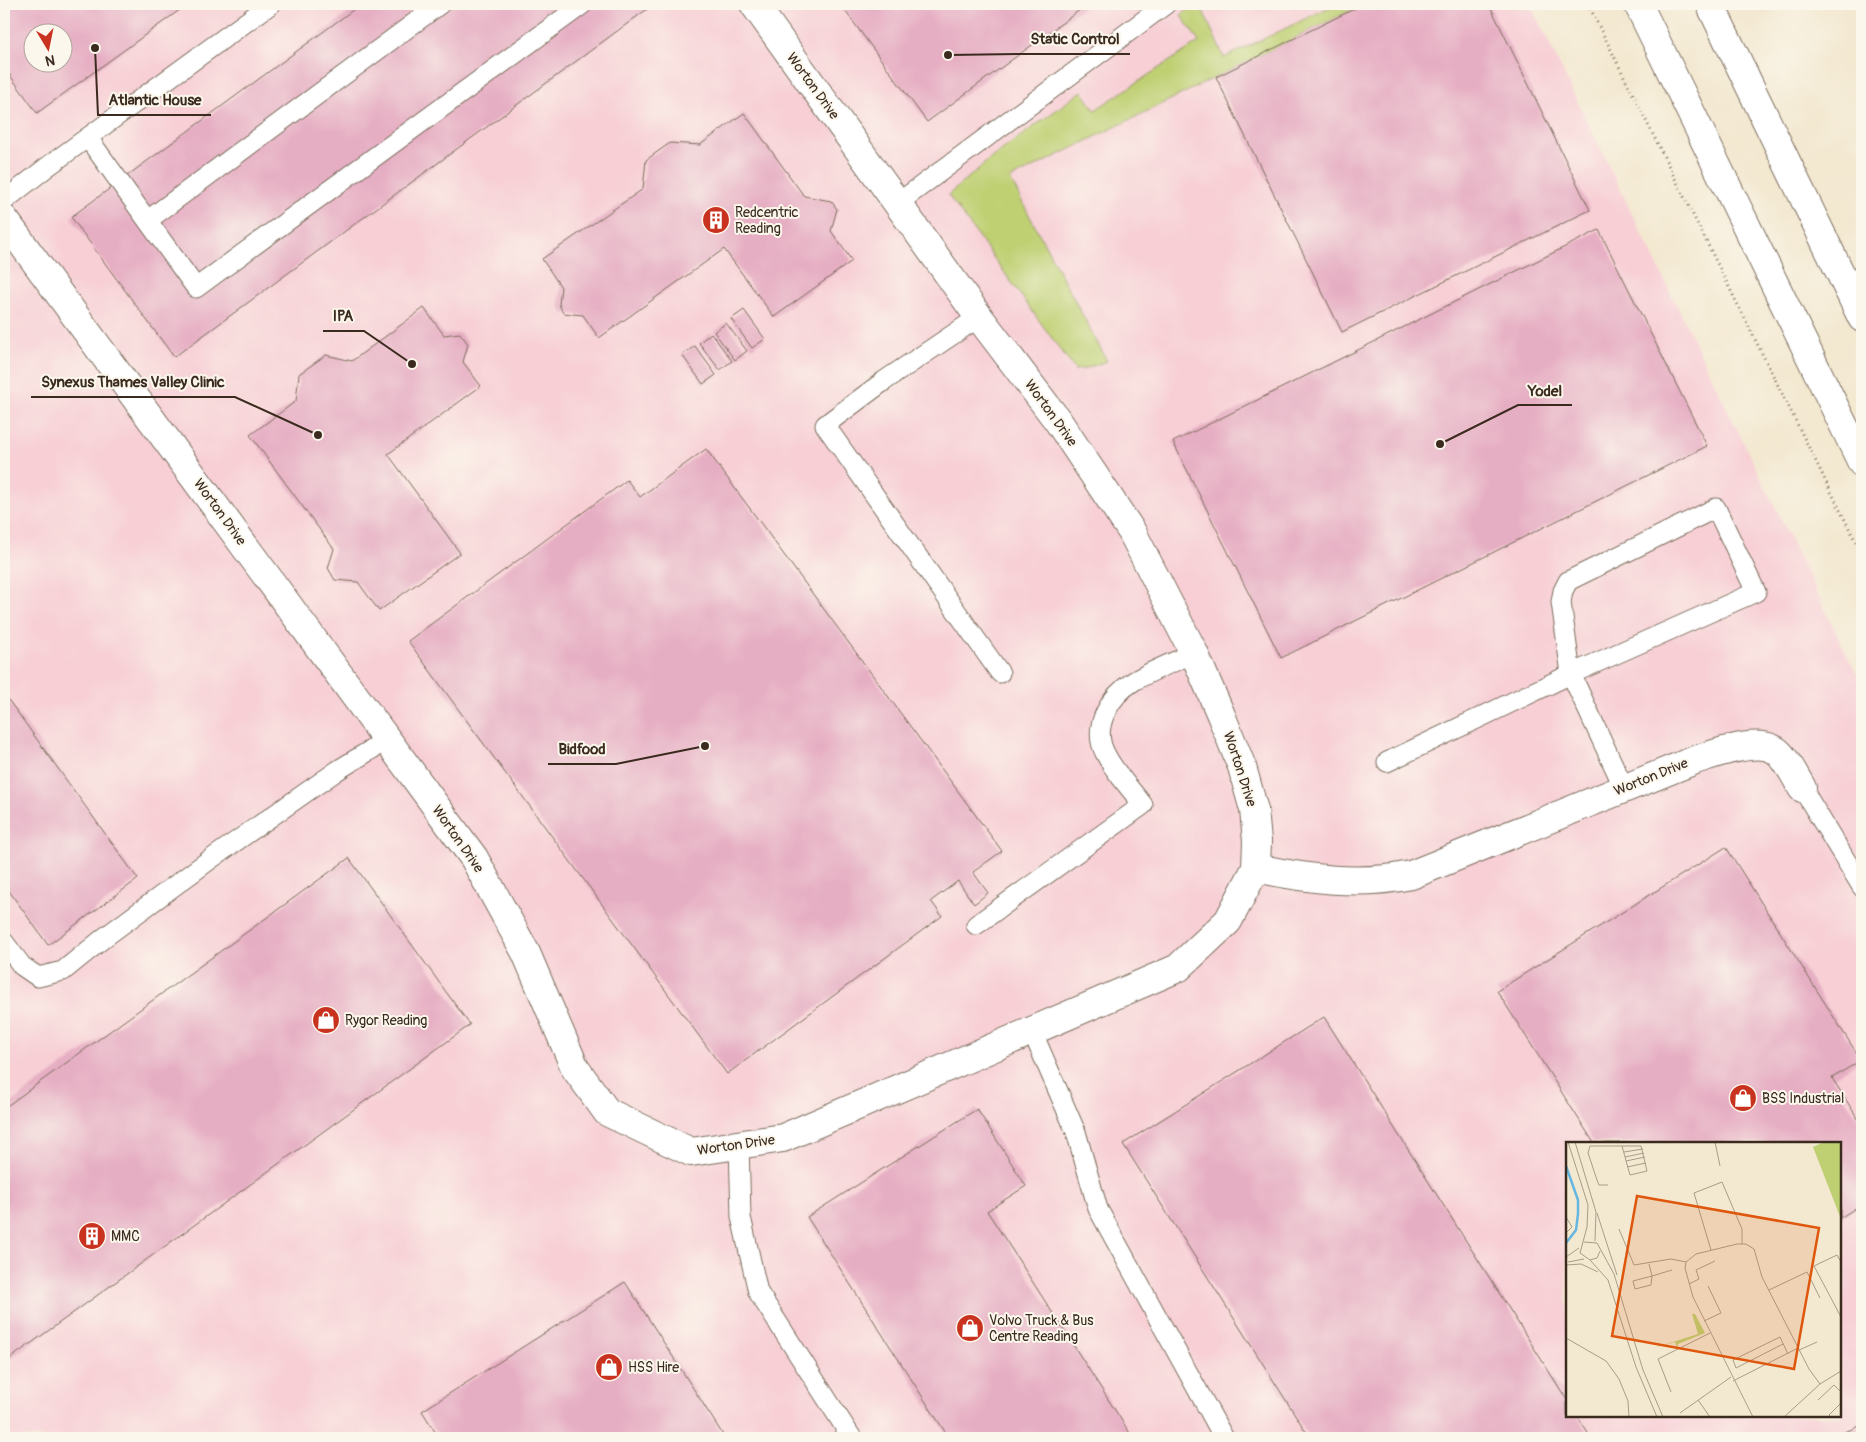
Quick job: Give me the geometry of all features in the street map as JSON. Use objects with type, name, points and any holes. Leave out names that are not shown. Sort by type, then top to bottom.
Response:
[{"type":"main road","name":"Worton Drive","points":[[4,219],[474,858],[526,952],[576,1068],[608,1112],[691,1152],[783,1138],[1178,968],[1228,921],[1256,868],[1257,841],[1252,801],[1242,767],[1222,715],[1194,653],[1132,532],[1058,421],[978,317],[754,4]]},
{"type":"main road","points":[[1638,4],[1862,464]]},
{"type":"main road","points":[[1710,4],[1862,318]]},
{"type":"main road","name":"Worton Drive","points":[[1256,868],[1289,875],[1366,882],[1411,875],[1695,760],[1751,746],[1766,746],[1777,751],[1785,760],[1802,788]]},
{"type":"lane","points":[[4,201],[272,4]]},
{"type":"lane","points":[[148,220],[440,4]]},
{"type":"lane","points":[[88,138],[196,288],[583,4]]},
{"type":"lane","points":[[898,203],[1166,4]]},
{"type":"lane","points":[[978,317],[884,381],[825,425],[1000,674]]},
{"type":"lane","points":[[1387,762],[1571,674],[1756,592],[1716,508],[1568,582],[1563,591],[1561,602],[1571,674],[1624,788]]},
{"type":"lane","points":[[976,924],[1143,806],[1105,752],[1100,739],[1101,723],[1116,697],[1134,681],[1194,653]]},
{"type":"lane","points":[[4,942],[22,966],[38,977],[62,971],[208,861],[338,770],[387,740]]},
{"type":"lane","points":[[1802,788],[1862,888]]},
{"type":"lane","points":[[1032,1030],[1076,1132],[1098,1209],[1224,1438]]},
{"type":"lane","points":[[739,1145],[741,1217],[758,1292],[852,1438]]},
{"type":"path","points":[[1588,4],[1862,554]]},
{"type":"shaded area","points":[[4,4],[1530,4],[1862,683],[1862,1438],[4,1438]]},
{"type":"green space","points":[[1196,4],[1200,4],[1224,58],[1336,4],[1364,4],[1010,179],[1107,361],[1075,370],[948,195],[991,158],[1082,91],[1095,110],[1199,42],[1181,15]]},
{"type":"building","points":[[4,4],[188,4],[37,113],[4,67]]},
{"type":"building","points":[[361,4],[654,4],[174,357],[71,217]]},
{"type":"building","points":[[840,4],[1088,4],[927,122]]},
{"type":"building","points":[[1364,4],[1489,4],[1590,210],[1342,332],[1216,77]]},
{"type":"building","name":"Redcentric Reading","points":[[744,113],[804,196],[831,201],[837,209],[831,231],[852,261],[774,317],[724,249],[599,338],[583,315],[563,313],[559,304],[561,287],[542,259],[643,189],[646,160],[670,143],[700,145]]},
{"type":"building","points":[[1599,230],[1707,446],[1281,658],[1173,442]]},
{"type":"building","points":[[424,308],[444,335],[460,333],[468,344],[463,362],[481,386],[388,454],[460,553],[379,611],[358,582],[335,580],[328,568],[334,549],[250,435],[296,401],[299,374],[326,355],[352,361]]},
{"type":"building","points":[[744,310],[765,339],[752,348],[731,319]]},
{"type":"building","points":[[726,323],[747,351],[735,360],[714,332]]},
{"type":"building","points":[[711,333],[732,361],[720,370],[699,343]]},
{"type":"building","points":[[695,346],[716,375],[703,384],[682,355]]},
{"type":"building","points":[[706,449],[1002,851],[973,872],[988,893],[974,904],[958,881],[931,901],[942,916],[727,1074],[408,641],[627,480],[640,497]]},
{"type":"building","points":[[4,694],[138,879],[48,945],[4,884]]},
{"type":"building","points":[[1726,847],[1861,1060],[1832,1078],[1862,1125],[1862,1204],[1841,1217],[1841,1142],[1593,1142],[1497,991]]},
{"type":"building","name":"MMC","points":[[349,858],[470,1025],[4,1363],[4,1108]]},
{"type":"building","points":[[1324,1017],[1566,1398],[1566,1417],[1578,1417],[1591,1438],[1310,1438],[1123,1144]]},
{"type":"building","name":"Volvo Truck & Bus Centre Reading","points":[[977,1109],[1026,1186],[987,1211],[1133,1438],[949,1438],[807,1217]]},
{"type":"building","points":[[625,1282],[725,1438],[439,1438],[422,1411]]},
{"type":"building","points":[[1862,1425],[1862,1438],[1830,1438]]},
{"type":"place","name":"Atlantic House","points":[[95,48]]},
{"type":"place","name":"Static Control","points":[[948,55]]},
{"type":"place","name":"Redcentric Reading","points":[[716,220]]},
{"type":"place","name":"IPA","points":[[412,364]]},
{"type":"place","name":"Synexus Thames Valley Clinic","points":[[318,435]]},
{"type":"place","name":"Yodel","points":[[1440,444]]},
{"type":"place","name":"Bidfood","points":[[705,746]]},
{"type":"place","name":"Rygor Reading","points":[[326,1020]]},
{"type":"place","name":"BSS Industrial","points":[[1743,1098]]},
{"type":"place","name":"MMC","points":[[92,1236]]},
{"type":"place","name":"Volvo Truck & Bus Centre Reading","points":[[970,1328]]},
{"type":"place","name":"HSS Hire","points":[[609,1367]]}]
